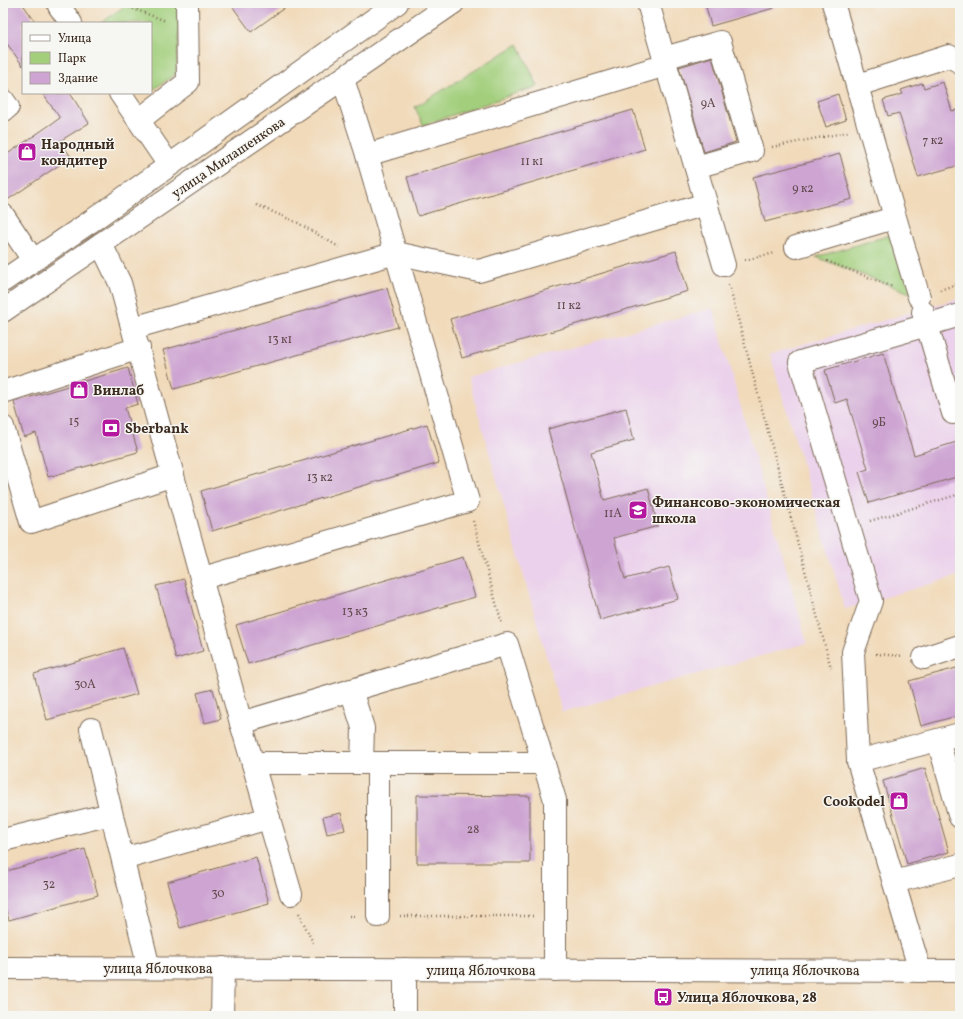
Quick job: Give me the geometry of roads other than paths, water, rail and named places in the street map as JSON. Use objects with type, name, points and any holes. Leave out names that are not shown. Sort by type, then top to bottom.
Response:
[{"type":"main road","points":[[139,120],[188,82],[187,3]]},
{"type":"main road","name":"улица Милашенкова","points":[[3,281],[90,222],[397,3]]},
{"type":"main road","name":"улица Милашенкова","points":[[3,311],[454,3]]},
{"type":"main road","points":[[648,3],[724,265]]},
{"type":"main road","points":[[833,3],[858,85],[894,218],[953,413],[960,411]]},
{"type":"main road","points":[[367,155],[665,62],[720,42],[752,151],[696,167]]},
{"type":"main road","points":[[858,85],[949,56],[960,62]]},
{"type":"main road","points":[[203,578],[468,501],[367,155],[342,79]]},
{"type":"main road","points":[[121,94],[169,165]]},
{"type":"main road","points":[[3,100],[8,108],[3,111]]},
{"type":"main road","points":[[3,392],[136,338],[396,253],[479,271],[706,204]]},
{"type":"main road","points":[[3,215],[33,260]]},
{"type":"main road","points":[[796,247],[894,218]]},
{"type":"main road","points":[[101,244],[120,283],[203,578],[253,763],[291,894]]},
{"type":"main road","points":[[920,971],[858,761],[853,652],[870,602],[800,362],[923,310],[960,314]]},
{"type":"main road","points":[[3,427],[31,522],[173,475]]},
{"type":"main road","points":[[242,722],[507,644],[555,800],[555,970]]},
{"type":"main road","points":[[924,658],[960,646]]},
{"type":"main road","points":[[351,690],[370,763],[378,916]]},
{"type":"main road","points":[[91,729],[149,968]]},
{"type":"main road","points":[[858,761],[960,734]]},
{"type":"main road","points":[[938,740],[960,817]]},
{"type":"main road","points":[[253,763],[544,763]]},
{"type":"main road","points":[[3,840],[111,814]]},
{"type":"main road","points":[[123,859],[269,818]]},
{"type":"main road","points":[[894,882],[960,865]]},
{"type":"main road","name":"улица Яблочкова","points":[[3,968],[960,971]]},
{"type":"main road","points":[[222,1016],[223,968]]},
{"type":"main road","points":[[405,969],[405,1016]]},
{"type":"place","name":"Народный кондитер","points":[[27,152]]},
{"type":"place","name":"Винлаб","points":[[79,390]]},
{"type":"place","name":"Sberbank","points":[[111,428]]},
{"type":"place","name":"Финансово-экономическая школа","points":[[638,510]]},
{"type":"place","name":"Cookodel","points":[[899,801]]},
{"type":"place","name":"Улица Яблочкова, 28","points":[[663,997]]}]
